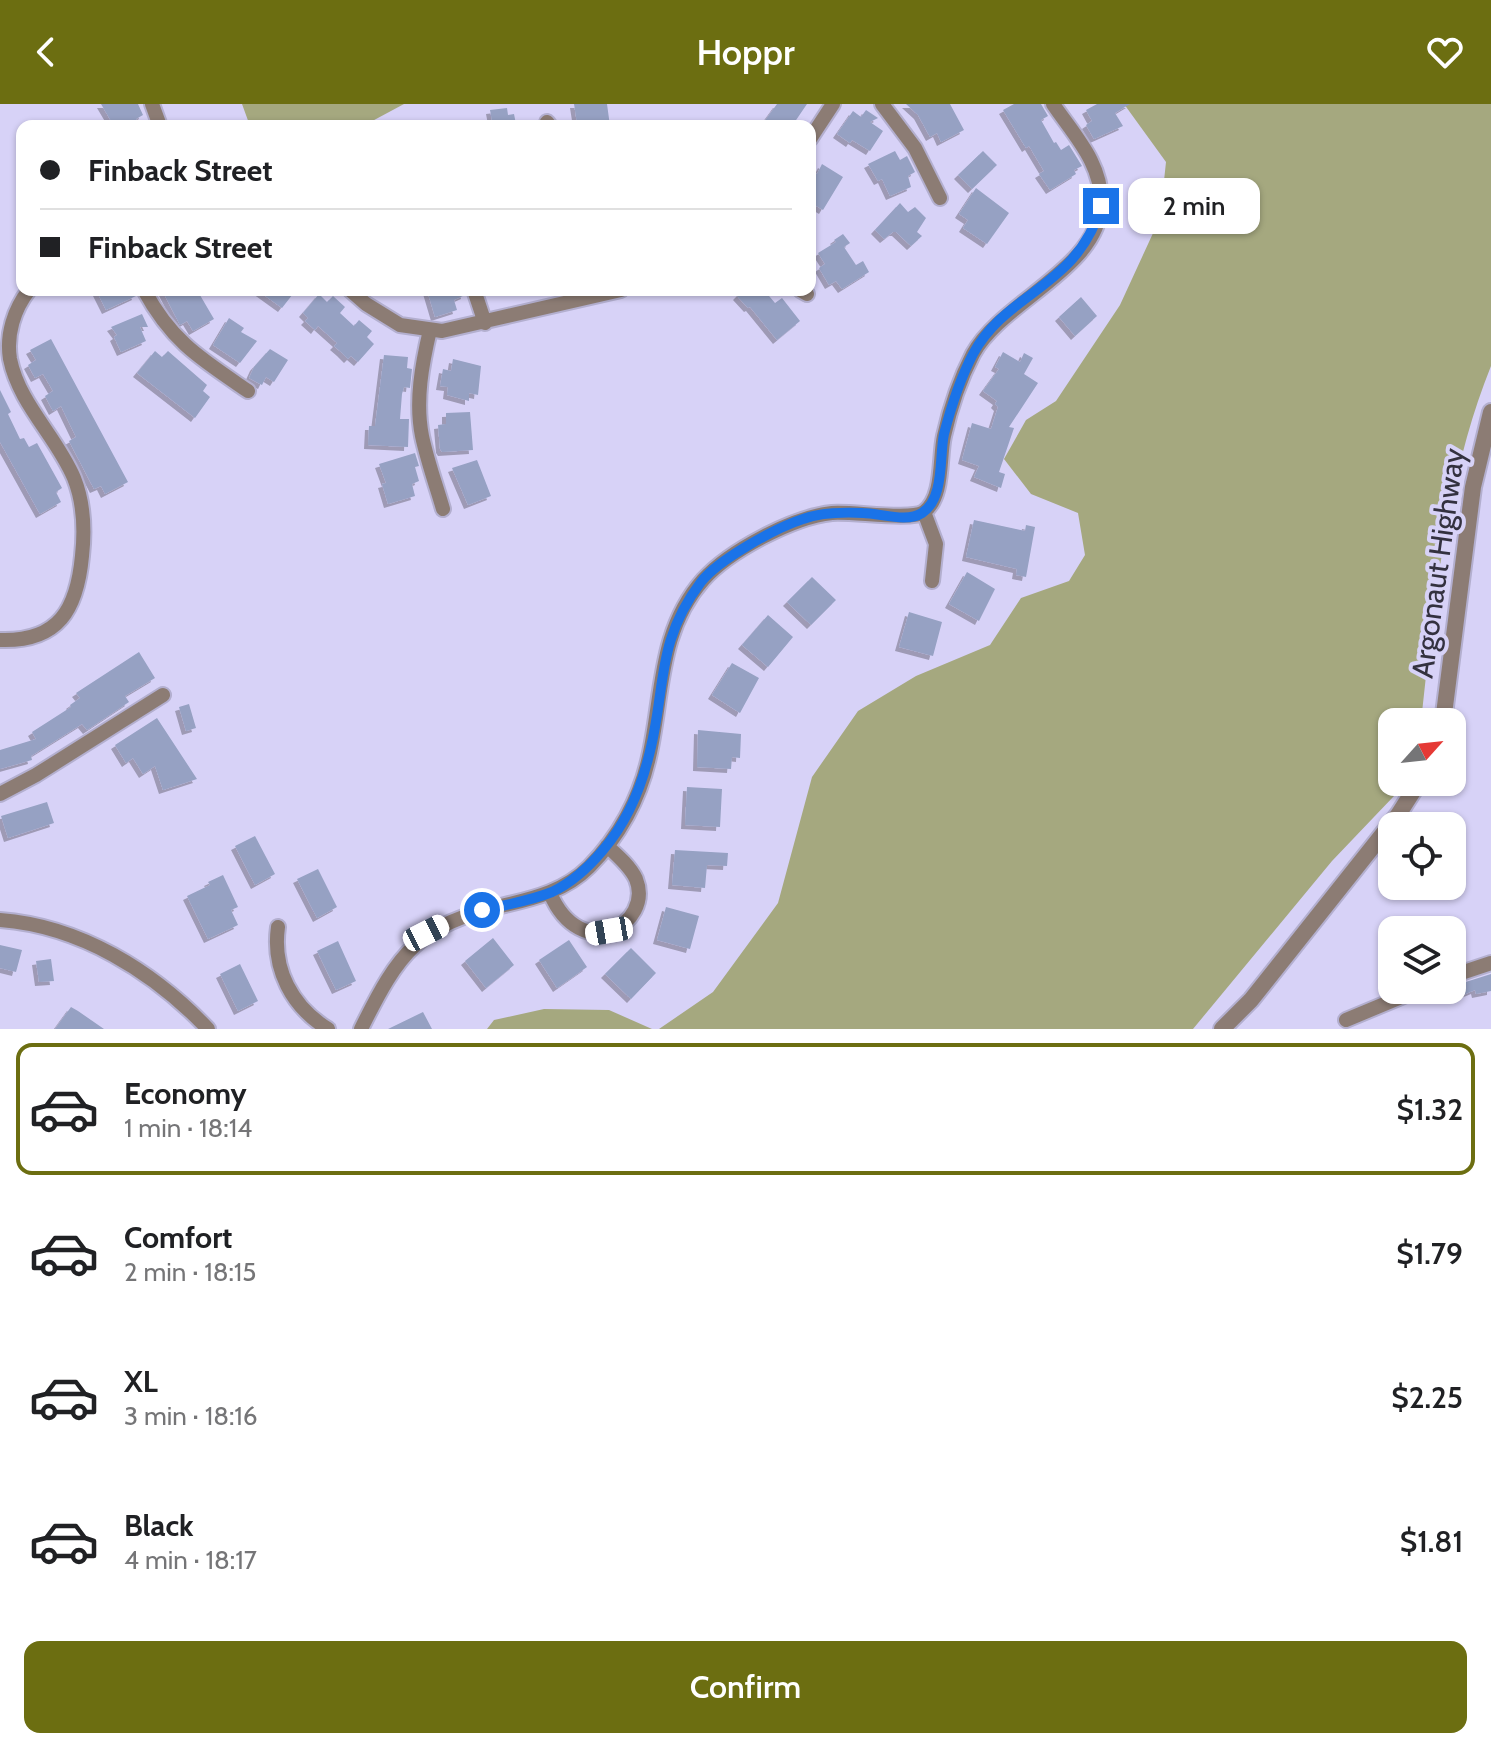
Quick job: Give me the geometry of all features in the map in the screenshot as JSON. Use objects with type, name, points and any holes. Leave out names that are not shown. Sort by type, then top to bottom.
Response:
[{"type":"street","points":[[816,130],[833,104]]},
{"type":"street","points":[[882,104],[915,148],[940,198]]},
{"type":"street","points":[[361,1029],[385,980],[426,933],[456,918],[550,893],[589,867],[607,846],[637,797],[649,756],[670,637],[682,611],[703,580],[730,557],[802,519],[846,513],[912,517],[929,507],[936,491],[944,436],[957,391],[974,353],[1003,318],[1071,263],[1095,227],[1101,206],[1092,161],[1053,104]]},
{"type":"street","points":[[0,640],[32,637],[48,630],[64,616],[73,603],[80,578],[85,528],[75,480],[26,399],[10,359],[13,319],[26,296]]},
{"type":"street","points":[[147,296],[177,340],[196,357],[248,391]]},
{"type":"street","points":[[357,296],[400,325],[442,331],[485,323],[581,296]]},
{"type":"street","points":[[476,296],[485,323]]},
{"type":"street","points":[[430,330],[419,408],[422,435],[443,509]]},
{"type":"street","name":"Argonaut Highway","points":[[1445,708],[1473,487],[1491,412]]},
{"type":"street","points":[[924,512],[936,544],[932,581]]},
{"type":"street","points":[[0,794],[36,775],[163,695]]},
{"type":"street","points":[[1222,1029],[1251,1000],[1410,796]]},
{"type":"street","points":[[550,893],[555,906],[580,930],[601,933],[623,923],[639,897],[635,878],[607,846]]},
{"type":"street","points":[[0,920],[28,922],[59,930],[106,950],[168,993],[208,1029]]},
{"type":"street","points":[[278,927],[275,944],[277,964],[289,989],[302,1008],[328,1029]]},
{"type":"street","points":[[1466,971],[1491,963]]},
{"type":"street","points":[[1346,1020],[1384,1004]]},
{"type":"green space","points":[[242,104],[404,104],[374,120],[248,120]]},
{"type":"green space","points":[[1124,104],[1491,104],[1491,366],[1463,452],[1444,541],[1423,708],[1378,708],[1378,796],[1394,796],[1332,861],[1193,1029],[659,1029],[713,992],[778,903],[812,777],[858,711],[916,676],[990,645],[1021,598],[1069,581],[1085,555],[1078,513],[1031,494],[1004,459],[1026,420],[1056,401],[1120,305],[1160,218],[1166,162]]},
{"type":"green space","points":[[544,1009],[609,1010],[652,1029],[487,1029],[494,1020]]},
{"type":"building","points":[[101,104],[138,104],[143,115],[136,120],[110,120]]},
{"type":"building","points":[[574,104],[607,104],[609,120],[577,120]]},
{"type":"building","points":[[777,104],[807,104],[796,120],[765,120]]},
{"type":"building","points":[[906,104],[950,104],[964,130],[941,142],[937,133],[930,137],[918,115]]},
{"type":"building","points":[[1014,104],[1041,104],[1048,116],[1041,120],[1054,143],[1061,150],[1069,145],[1082,166],[1074,170],[1076,174],[1050,190],[1039,174],[1044,171],[1003,110]]},
{"type":"building","points":[[1097,104],[1130,104],[1115,113],[1123,126],[1094,139],[1086,125],[1092,121],[1086,110]]},
{"type":"building","points":[[507,108],[508,115],[514,114],[515,120],[492,120],[490,110]]},
{"type":"building","points":[[866,110],[878,118],[870,122],[883,131],[870,151],[837,134],[853,111],[861,117]]},
{"type":"building","points":[[895,151],[900,160],[907,156],[915,172],[908,176],[911,187],[890,196],[882,179],[878,181],[868,164]]},
{"type":"building","points":[[983,151],[997,165],[972,189],[958,175]]},
{"type":"building","points":[[822,164],[843,177],[823,210],[816,206],[817,174]]},
{"type":"building","points":[[976,188],[1009,213],[987,244],[963,228],[968,220],[959,214]]},
{"type":"building","points":[[900,203],[908,212],[915,207],[926,218],[917,232],[922,236],[911,246],[896,232],[884,239],[875,230]]},
{"type":"building","points":[[843,234],[850,243],[844,247],[856,265],[863,261],[869,272],[842,289],[836,281],[829,285],[819,268],[825,264],[818,253]]},
{"type":"building","points":[[99,296],[136,296],[106,310]]},
{"type":"building","points":[[165,296],[201,296],[214,319],[193,331],[187,321],[180,325]]},
{"type":"building","points":[[265,296],[291,296],[282,308]]},
{"type":"building","points":[[317,296],[327,302],[333,296],[345,307],[340,313],[354,326],[359,320],[372,331],[367,337],[374,344],[358,362],[351,356],[348,359],[334,346],[337,343],[318,326],[315,330],[305,321],[308,318],[303,313]]},
{"type":"building","points":[[429,296],[463,296],[454,300],[457,310],[435,317]]},
{"type":"building","points":[[737,296],[769,296],[775,303],[782,298],[800,321],[777,340]]},
{"type":"building","points":[[1081,297],[1097,316],[1075,336],[1059,317]]},
{"type":"building","points":[[142,314],[148,327],[140,327],[146,341],[121,352],[114,337],[117,335],[111,327]]},
{"type":"building","points":[[229,318],[244,328],[241,332],[257,341],[240,363],[213,345]]},
{"type":"building","points":[[51,339],[128,482],[105,494],[101,486],[94,489],[69,441],[76,437],[61,406],[53,411],[45,396],[53,391],[43,374],[35,378],[28,365],[36,360],[30,350]]},
{"type":"building","points":[[270,349],[288,360],[274,382],[266,377],[262,385],[249,378],[254,367]]},
{"type":"building","points":[[155,351],[162,357],[168,351],[207,385],[203,391],[210,397],[195,418],[137,373]]},
{"type":"building","points":[[1003,352],[1020,362],[1024,353],[1033,358],[1024,374],[1038,383],[1009,427],[1014,428],[999,472],[1005,474],[1001,488],[974,477],[979,466],[962,460],[972,423],[991,429],[997,401],[983,391],[999,369],[995,367]]},
{"type":"building","points":[[384,355],[408,357],[407,368],[412,369],[410,388],[404,387],[402,394],[400,419],[409,419],[408,447],[368,445],[369,426],[375,426]]},
{"type":"building","points":[[453,359],[481,366],[478,395],[469,393],[469,401],[447,395],[448,387],[440,386],[443,369],[451,371]]},
{"type":"building","points":[[0,390],[20,439],[24,438],[29,447],[37,443],[62,488],[56,492],[61,502],[40,514],[0,442]]},
{"type":"building","points":[[470,412],[473,450],[442,452],[438,425],[446,424],[446,413]]},
{"type":"building","points":[[415,453],[419,481],[412,484],[415,496],[388,504],[382,484],[386,483],[379,464]]},
{"type":"building","points":[[477,460],[491,496],[468,505],[452,468]]},
{"type":"building","points":[[974,520],[1025,531],[1026,525],[1035,527],[1026,577],[1016,575],[1017,569],[966,557]]},
{"type":"building","points":[[967,572],[995,589],[979,621],[949,604]]},
{"type":"building","points":[[812,577],[836,600],[811,625],[787,602]]},
{"type":"building","points":[[909,612],[942,622],[933,656],[899,647]]},
{"type":"building","points":[[768,615],[793,637],[768,667],[742,645]]},
{"type":"building","points":[[139,652],[155,678],[125,696],[129,702],[87,730],[82,724],[31,756],[32,760],[0,769],[0,750],[36,739],[32,732],[71,707],[80,698],[76,693]]},
{"type":"building","points":[[732,663],[759,678],[740,713],[712,695]]},
{"type":"building","points":[[189,704],[196,728],[186,731],[179,707]]},
{"type":"building","points":[[157,718],[197,779],[163,790],[155,766],[143,774],[133,758],[126,763],[115,745]]},
{"type":"building","points":[[698,730],[741,734],[740,758],[732,757],[731,769],[697,767]]},
{"type":"building","points":[[687,787],[722,789],[720,827],[685,825]]},
{"type":"building","points":[[47,802],[54,823],[8,838],[1,816]]},
{"type":"building","points":[[255,836],[275,874],[255,885],[235,846]]},
{"type":"building","points":[[675,850],[728,853],[727,866],[707,865],[705,888],[672,885]]},
{"type":"building","points":[[318,869],[337,907],[317,918],[297,879]]},
{"type":"building","points":[[223,875],[238,907],[231,910],[238,925],[208,939],[187,896]]},
{"type":"building","points":[[666,907],[699,916],[690,949],[657,940]]},
{"type":"building","points":[[493,938],[514,965],[486,988],[465,961]]},
{"type":"building","points":[[569,940],[587,967],[557,988],[539,960]]},
{"type":"building","points":[[338,941],[356,981],[336,990],[317,951]]},
{"type":"building","points":[[0,945],[22,950],[16,972],[0,968]]},
{"type":"building","points":[[631,948],[656,973],[631,999],[605,974]]},
{"type":"building","points":[[51,959],[54,981],[39,982],[36,961]]},
{"type":"building","points":[[240,964],[258,1001],[238,1011],[220,974]]},
{"type":"building","points":[[1491,974],[1491,991],[1476,994],[1475,990],[1466,994],[1466,982]]},
{"type":"building","points":[[71,1007],[78,1011],[104,1029],[55,1029]]},
{"type":"building","points":[[423,1012],[432,1029],[388,1029]]},
{"type":"route","points":[[482,910],[550,893],[569,882],[589,867],[623,824],[637,797],[649,756],[670,637],[682,611],[703,580],[730,557],[802,519],[831,513],[861,512],[912,517],[929,507],[936,491],[944,436],[957,391],[974,353],[1003,318],[1071,263],[1095,227],[1101,206]]}]
